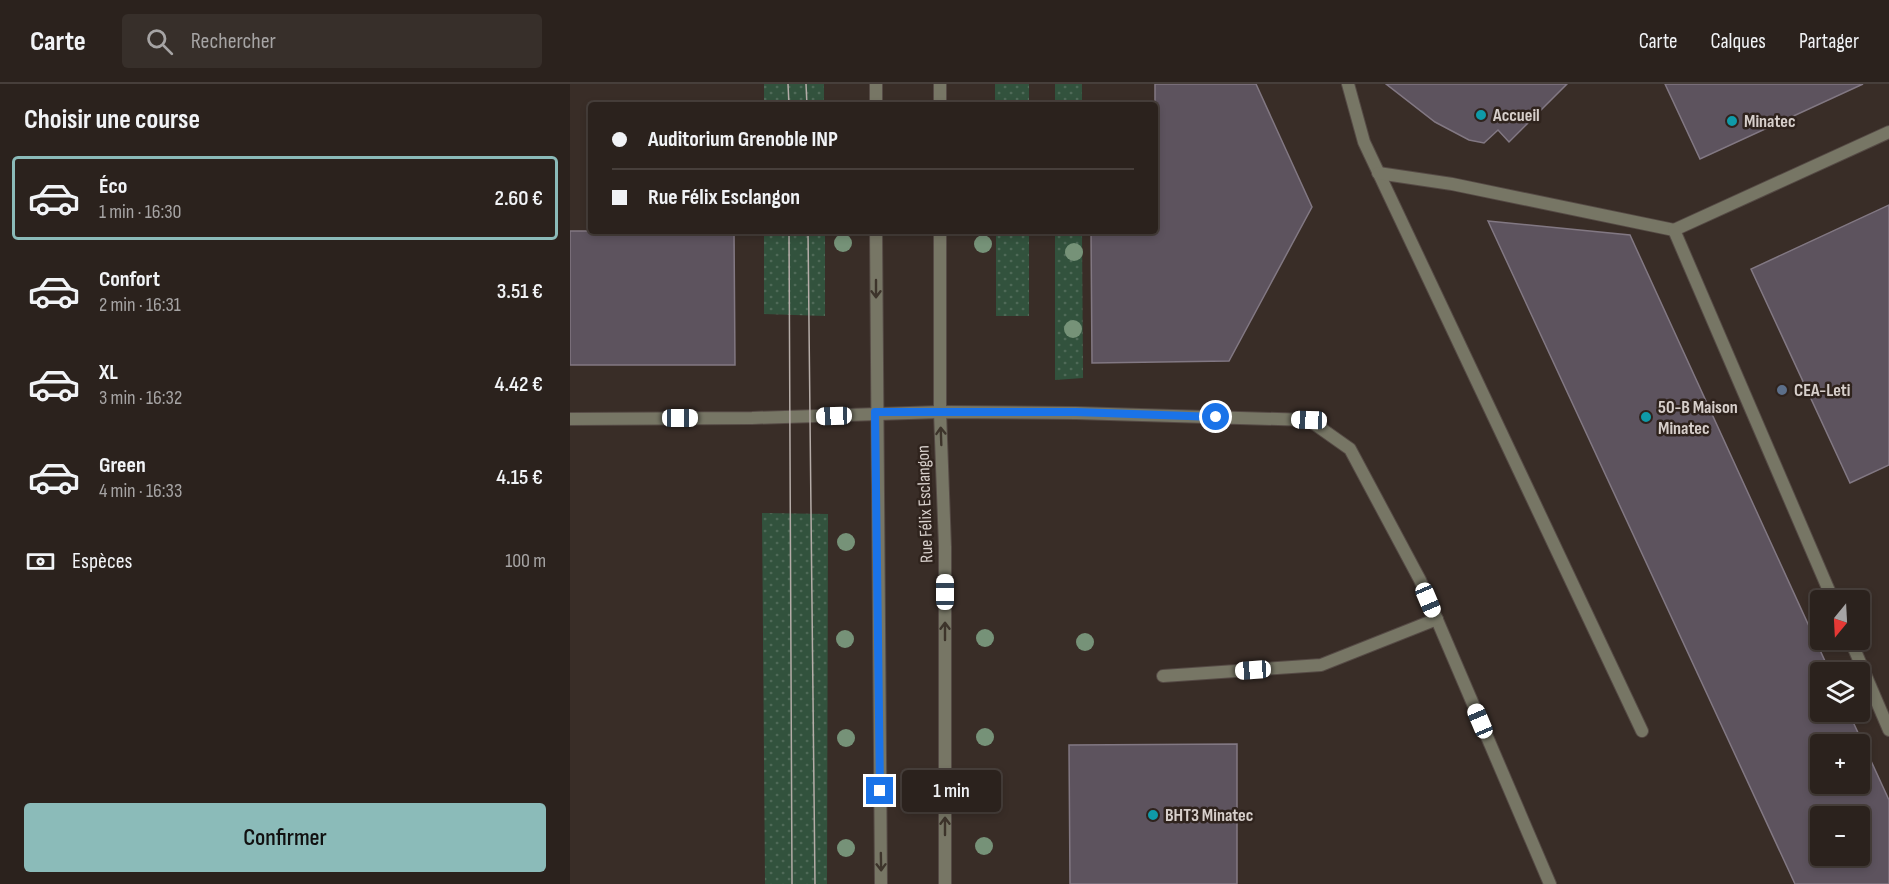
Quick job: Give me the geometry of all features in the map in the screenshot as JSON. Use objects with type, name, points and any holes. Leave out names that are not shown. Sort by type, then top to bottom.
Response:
[{"type":"street","points":[[876,84],[876,102]]},
{"type":"street","points":[[940,84],[940,102]]},
{"type":"street","points":[[1348,84],[1364,142],[1378,173],[1642,731]]},
{"type":"street","points":[[1378,173],[1452,184],[1674,230],[1889,132]]},
{"type":"street","points":[[1674,230],[1829,590]]},
{"type":"street","points":[[876,234],[875,412],[881,884]]},
{"type":"street","name":"Rue Félix Esclangon","points":[[940,234],[940,412],[945,548],[945,884]]},
{"type":"street","points":[[570,419],[762,418],[875,412],[1076,412],[1309,420],[1350,449],[1420,580],[1551,884]]},
{"type":"street","points":[[1163,676],[1321,665],[1437,619]]},
{"type":"street","points":[[1855,650],[1889,730]]},
{"type":"green space","points":[[764,84],[824,84],[824,102],[764,102]]},
{"type":"green space","points":[[995,84],[1029,84],[1029,102],[995,102]]},
{"type":"green space","points":[[1055,84],[1082,84],[1082,102],[1055,102]]},
{"type":"green space","points":[[764,234],[825,234],[825,316],[764,314]]},
{"type":"green space","points":[[996,234],[1029,234],[1029,316],[996,316]]},
{"type":"green space","points":[[1055,234],[1082,234],[1083,378],[1055,380]]},
{"type":"green space","points":[[762,513],[828,514],[827,884],[765,884]]},
{"type":"building","points":[[1155,84],[1256,84],[1312,207],[1229,361],[1092,363],[1091,234],[1158,234],[1158,102],[1155,102]]},
{"type":"building","name":"Accueil","points":[[1386,84],[1567,84],[1509,142],[1498,130],[1484,143],[1469,140],[1435,122]]},
{"type":"building","name":"Minatec","points":[[1665,84],[1863,84],[1700,159]]},
{"type":"building","points":[[1889,205],[1889,465],[1850,483],[1751,269]]},
{"type":"building","name":"50-B Maison Minatec","points":[[1488,221],[1630,235],[1810,628],[1810,650],[1820,650],[1825,662],[1810,662],[1810,722],[1853,722],[1859,734],[1810,734],[1810,794],[1870,794],[1870,759],[1889,800],[1889,884],[1795,884]]},
{"type":"building","points":[[570,231],[588,231],[588,234],[734,234],[735,365],[570,365]]},
{"type":"building","name":"BHT3 Minatec","points":[[1237,744],[1237,884],[1070,884],[1069,745]]},
{"type":"tram line","points":[[788,84],[789,102]]},
{"type":"tram line","points":[[806,84],[807,102]]},
{"type":"tram line","points":[[789,234],[792,884]]},
{"type":"tram line","points":[[808,234],[815,884]]},
{"type":"place","name":"Accueil","points":[[1481,115]]},
{"type":"place","name":"Minatec","points":[[1732,121]]},
{"type":"place","name":"CEA-Leti","points":[[1782,390]]},
{"type":"place","name":"50-B Maison Minatec","points":[[1646,417]]},
{"type":"place","name":"BHT3 Minatec","points":[[1153,815]]},
{"type":"route","points":[[880,791],[875,412],[1043,414],[1076,412],[1216,417]]}]
